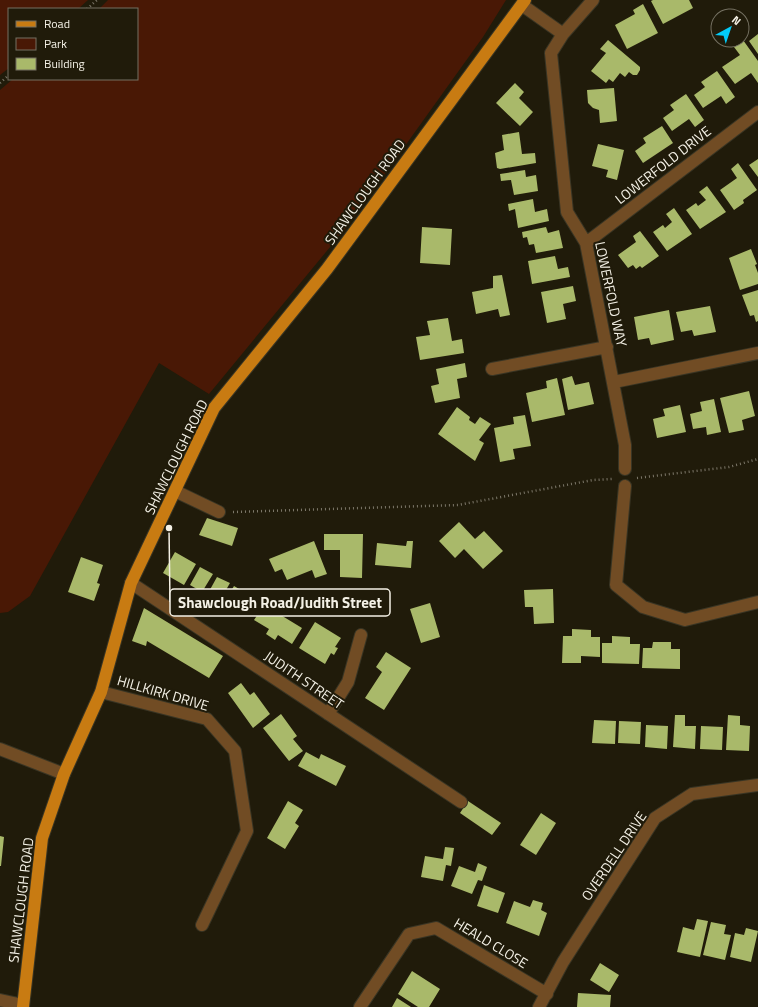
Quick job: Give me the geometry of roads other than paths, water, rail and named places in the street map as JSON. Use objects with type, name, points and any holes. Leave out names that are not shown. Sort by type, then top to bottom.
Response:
[{"type":"main road","name":"SHAWCLOUGH ROAD","points":[[23,1006],[42,838],[64,774],[101,692],[131,583],[214,408],[328,269],[523,2]]},
{"type":"street","name":"LOWERFOLD WAY","points":[[593,0],[563,34],[551,53],[567,212],[586,243],[626,445],[625,478],[616,585],[643,607],[685,620],[758,602]]},
{"type":"street","points":[[523,2],[563,34]]},
{"type":"street","name":"LOWERFOLD DRIVE","points":[[586,243],[758,112]]},
{"type":"street","points":[[492,369],[607,347]]},
{"type":"street","points":[[614,382],[758,353]]},
{"type":"street","points":[[175,491],[219,512]]},
{"type":"street","name":"JUDITH STREET","points":[[131,583],[461,802]]},
{"type":"street","points":[[328,714],[348,682],[361,635]]},
{"type":"street","name":"HILLKIRK DRIVE","points":[[101,692],[207,719],[235,751],[247,831],[202,925]]},
{"type":"street","points":[[0,749],[64,774]]},
{"type":"street","name":"OVERDELL DRIVE","points":[[539,1007],[563,962],[655,818],[692,794],[758,785]]},
{"type":"street","name":"HEALD CLOSE","points":[[360,1007],[410,934],[436,928],[547,994]]},
{"type":"street","points":[[0,1000],[23,1006]]},
{"type":"place","name":"Shawclough Road/Judith Street","points":[[169,528]]}]
